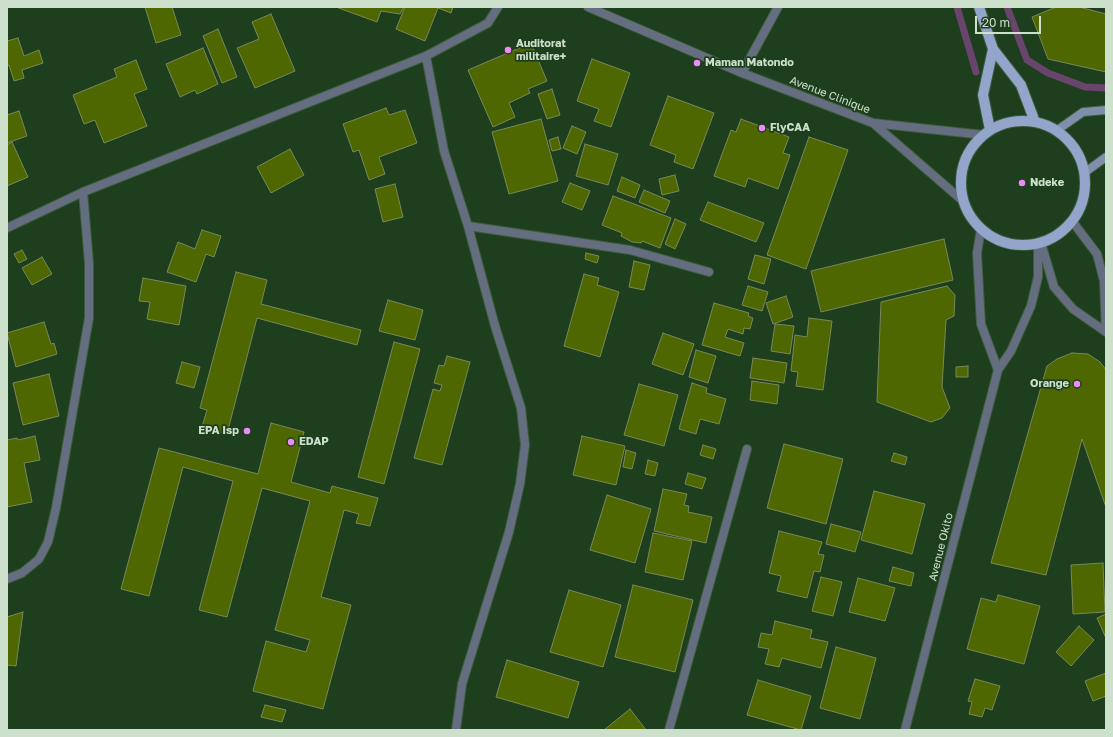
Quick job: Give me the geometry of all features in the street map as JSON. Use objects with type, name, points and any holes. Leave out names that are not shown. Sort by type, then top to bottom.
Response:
[{"type":"main road","points":[[979,7],[993,49],[1021,85],[1035,122]]},
{"type":"main road","points":[[987,133],[983,96],[993,49]]},
{"type":"main road","points":[[1020,121],[1035,122],[1056,130],[1069,142],[1079,156],[1084,173],[1084,190],[1080,206],[1072,221],[1063,230],[1039,243],[1017,245],[998,240],[981,229],[967,211],[964,201],[961,183],[964,165],[972,148],[987,133],[1005,124],[1020,121]]},
{"type":"street","points":[[7,228],[83,192],[426,56],[488,23],[498,7]]},
{"type":"street","name":"Avenue Clinique","points":[[588,7],[742,73],[873,123],[987,133]]},
{"type":"street","points":[[742,73],[778,7]]},
{"type":"street","points":[[426,56],[444,151],[468,226],[495,326],[521,408],[525,444],[520,484],[509,532],[462,684],[456,730]]},
{"type":"street","points":[[1056,130],[1082,112],[1106,110]]},
{"type":"street","points":[[873,123],[964,201]]},
{"type":"street","points":[[1084,173],[1106,157]]},
{"type":"street","points":[[7,579],[22,573],[39,559],[48,542],[56,508],[88,318],[89,263],[83,192]]},
{"type":"street","points":[[1039,243],[1054,287],[1073,309],[1106,332],[1104,281],[1097,254],[1072,221]]},
{"type":"street","points":[[468,226],[630,250],[709,272]]},
{"type":"street","points":[[981,229],[977,253],[981,324],[998,370]]},
{"type":"street","name":"Avenue Okito","points":[[906,730],[998,370],[1011,351],[1031,306],[1038,277],[1039,243]]},
{"type":"street","points":[[669,730],[747,449]]},
{"type":"building","points":[[145,7],[172,7],[181,35],[156,43]]},
{"type":"building","points":[[336,7],[404,7],[400,14],[381,11],[377,22]]},
{"type":"building","points":[[405,7],[453,7],[451,13],[438,8],[425,41],[396,29]]},
{"type":"building","points":[[1056,7],[1079,7],[1106,14],[1106,72],[1048,59],[1032,17]]},
{"type":"building","points":[[271,14],[295,71],[255,88],[237,48],[259,39],[252,22]]},
{"type":"building","points":[[218,29],[237,77],[222,83],[203,36]]},
{"type":"building","points":[[18,38],[24,56],[39,50],[43,63],[22,70],[24,78],[14,81],[9,65],[7,66],[7,41]]},
{"type":"building","points":[[531,43],[547,81],[528,89],[530,93],[509,103],[515,117],[493,127],[468,70]]},
{"type":"building","points":[[203,48],[218,84],[197,94],[195,90],[180,97],[166,64]]},
{"type":"building","points":[[592,59],[630,73],[611,127],[594,121],[599,109],[577,101]]},
{"type":"building","points":[[136,60],[147,89],[134,94],[147,126],[104,143],[95,120],[84,124],[73,95],[117,77],[114,69]]},
{"type":"building","points":[[552,89],[560,115],[547,119],[538,94]]},
{"type":"building","points":[[668,96],[714,113],[693,169],[674,162],[676,155],[650,145]]},
{"type":"building","points":[[386,108],[389,115],[405,110],[417,143],[379,157],[385,174],[369,180],[359,150],[353,152],[343,124]]},
{"type":"building","points":[[19,111],[27,136],[7,143],[7,115]]},
{"type":"building","points":[[541,119],[558,181],[509,194],[492,132]]},
{"type":"building","points":[[741,119],[789,137],[783,153],[790,155],[778,189],[748,178],[745,187],[714,176],[731,130],[736,132]]},
{"type":"building","points":[[572,126],[586,132],[577,154],[563,148]]},
{"type":"building","points":[[558,137],[561,149],[552,151],[549,140]]},
{"type":"building","points":[[809,137],[848,150],[806,269],[767,255]]},
{"type":"building","points":[[12,142],[28,177],[7,186],[7,145]]},
{"type":"building","points":[[585,144],[618,154],[608,185],[576,176]]},
{"type":"building","points":[[290,149],[304,175],[271,193],[257,167]]},
{"type":"building","points":[[675,175],[679,191],[662,195],[659,179]]},
{"type":"building","points":[[622,177],[640,185],[635,198],[617,191]]},
{"type":"building","points":[[570,183],[590,191],[582,210],[562,202]]},
{"type":"building","points":[[395,184],[403,217],[383,222],[375,189]]},
{"type":"building","points":[[644,190],[670,201],[665,213],[639,202]]},
{"type":"building","points":[[613,196],[671,218],[660,248],[642,241],[641,243],[632,242],[621,236],[622,233],[602,225]]},
{"type":"building","points":[[708,202],[764,223],[756,242],[700,220]]},
{"type":"building","points":[[675,219],[686,224],[675,249],[665,244]]},
{"type":"building","points":[[202,230],[221,236],[214,257],[206,254],[196,282],[167,272],[178,242],[195,249]]},
{"type":"building","points":[[944,239],[953,280],[821,312],[811,271]]},
{"type":"building","points":[[22,250],[27,259],[19,263],[14,254]]},
{"type":"building","points":[[586,253],[599,256],[597,263],[585,259]]},
{"type":"building","points":[[755,255],[771,259],[764,284],[748,279]]},
{"type":"building","points":[[42,257],[52,274],[32,285],[22,268]]},
{"type":"building","points":[[634,261],[650,265],[644,290],[629,287]]},
{"type":"building","points":[[236,272],[267,280],[261,304],[361,330],[357,345],[257,318],[227,434],[202,427],[207,410],[200,408]]},
{"type":"building","points":[[584,274],[599,278],[597,285],[619,292],[600,357],[564,346]]},
{"type":"building","points":[[143,278],[186,286],[179,325],[147,319],[150,302],[139,301]]},
{"type":"building","points":[[748,286],[768,292],[762,311],[742,305]]},
{"type":"building","points":[[947,286],[955,295],[954,316],[946,320],[942,387],[950,408],[942,418],[931,422],[877,402],[881,302]]},
{"type":"building","points":[[786,296],[793,317],[773,324],[766,303]]},
{"type":"building","points":[[388,300],[423,310],[415,340],[379,331]]},
{"type":"building","points":[[714,303],[749,313],[748,316],[753,318],[750,329],[744,328],[743,334],[728,329],[725,337],[744,343],[740,356],[702,345]]},
{"type":"building","points":[[809,318],[832,321],[823,390],[796,386],[798,372],[791,371],[795,335],[807,337]]},
{"type":"building","points":[[44,322],[51,344],[54,343],[57,354],[16,367],[7,333]]},
{"type":"building","points":[[775,324],[794,326],[790,354],[771,351]]},
{"type":"building","points":[[663,333],[694,344],[683,375],[652,364]]},
{"type":"building","points":[[394,342],[420,349],[384,484],[358,477]]},
{"type":"building","points":[[696,350],[716,356],[708,383],[689,377]]},
{"type":"building","points":[[1072,353],[1088,354],[1100,362],[1106,370],[1106,507],[1082,439],[1046,575],[991,563],[1047,366],[1057,359]]},
{"type":"building","points":[[447,356],[470,362],[442,465],[414,458],[433,389],[440,391],[442,385],[434,383],[439,365],[444,366]]},
{"type":"building","points":[[753,358],[787,363],[784,383],[750,378]]},
{"type":"building","points":[[182,362],[200,367],[194,388],[176,383]]},
{"type":"building","points":[[968,366],[968,377],[956,377],[956,367]]},
{"type":"building","points":[[49,374],[59,416],[23,425],[13,383]]},
{"type":"building","points":[[752,381],[779,385],[777,404],[750,400]]},
{"type":"building","points":[[692,383],[707,388],[706,393],[726,399],[719,424],[700,419],[696,434],[679,429]]},
{"type":"building","points":[[639,384],[678,395],[664,446],[624,435]]},
{"type":"building","points":[[271,423],[304,432],[291,482],[330,493],[332,486],[378,498],[370,526],[356,523],[359,514],[344,510],[321,597],[351,605],[323,709],[253,691],[266,641],[306,652],[310,640],[275,630],[310,501],[262,488],[227,617],[199,610],[233,481],[183,467],[149,596],[121,589],[159,448],[258,474]]},
{"type":"building","points":[[35,436],[40,460],[24,463],[32,502],[7,507],[7,440],[17,438],[18,440]]},
{"type":"building","points":[[582,436],[625,446],[616,485],[573,475]]},
{"type":"building","points":[[784,444],[843,459],[826,524],[767,508]]},
{"type":"building","points":[[703,445],[716,449],[713,459],[700,455]]},
{"type":"building","points":[[626,450],[636,453],[632,469],[623,467]]},
{"type":"building","points":[[894,453],[907,457],[905,465],[891,461]]},
{"type":"building","points":[[648,460],[658,463],[655,476],[645,474]]},
{"type":"building","points":[[688,473],[706,478],[702,489],[685,484]]},
{"type":"building","points":[[663,489],[687,494],[684,505],[689,506],[688,512],[712,517],[706,543],[654,531]]},
{"type":"building","points":[[874,491],[925,504],[912,554],[861,540]]},
{"type":"building","points":[[607,495],[651,509],[635,563],[590,550]]},
{"type":"building","points":[[831,524],[861,532],[855,552],[826,544]]},
{"type":"building","points":[[779,531],[822,542],[818,554],[824,555],[820,572],[814,571],[807,598],[777,591],[781,576],[769,573]]},
{"type":"building","points":[[653,533],[692,541],[683,580],[645,572]]},
{"type":"building","points":[[1103,563],[1105,612],[1073,614],[1071,565]]},
{"type":"building","points":[[893,567],[914,573],[911,586],[889,581]]},
{"type":"building","points":[[821,577],[842,582],[833,616],[812,611]]},
{"type":"building","points":[[858,578],[895,588],[885,621],[849,612]]},
{"type":"building","points":[[633,585],[693,600],[675,672],[615,657]]},
{"type":"building","points":[[569,590],[621,605],[603,667],[550,652]]},
{"type":"building","points":[[998,595],[1040,606],[1024,664],[967,649],[981,598],[996,602]]},
{"type":"building","points":[[23,612],[16,666],[7,665],[7,617]]},
{"type":"building","points":[[1106,614],[1106,638],[1097,618]]},
{"type":"building","points":[[775,621],[812,630],[810,638],[828,642],[821,668],[782,658],[779,667],[765,664],[769,649],[758,647],[761,633],[772,635]]},
{"type":"building","points":[[1079,626],[1094,640],[1071,666],[1056,652]]},
{"type":"building","points":[[836,647],[876,658],[860,719],[820,708]]},
{"type":"building","points":[[507,660],[579,682],[568,718],[496,697]]},
{"type":"building","points":[[1106,673],[1106,696],[1093,701],[1085,681]]},
{"type":"building","points":[[975,679],[1000,686],[992,710],[985,708],[982,717],[969,714],[972,702],[968,701]]},
{"type":"building","points":[[758,680],[811,696],[801,730],[747,715]]},
{"type":"building","points":[[265,705],[286,710],[282,722],[261,717]]},
{"type":"building","points":[[630,709],[646,730],[604,730]]},
{"type":"waterway","points":[[957,7],[976,72]]},
{"type":"waterway","points":[[1007,7],[1027,60],[1048,73],[1085,87],[1106,88]]},
{"type":"place","name":"Auditorat militaire+","points":[[508,50]]},
{"type":"place","name":"Maman Matondo","points":[[697,63]]},
{"type":"place","name":"FlyCAA","points":[[762,128]]},
{"type":"place","name":"Ndeke","points":[[1022,183]]},
{"type":"place","name":"Orange","points":[[1077,384]]},
{"type":"place","name":"EPA Isp","points":[[247,431]]},
{"type":"place","name":"EDAP","points":[[291,442]]}]
